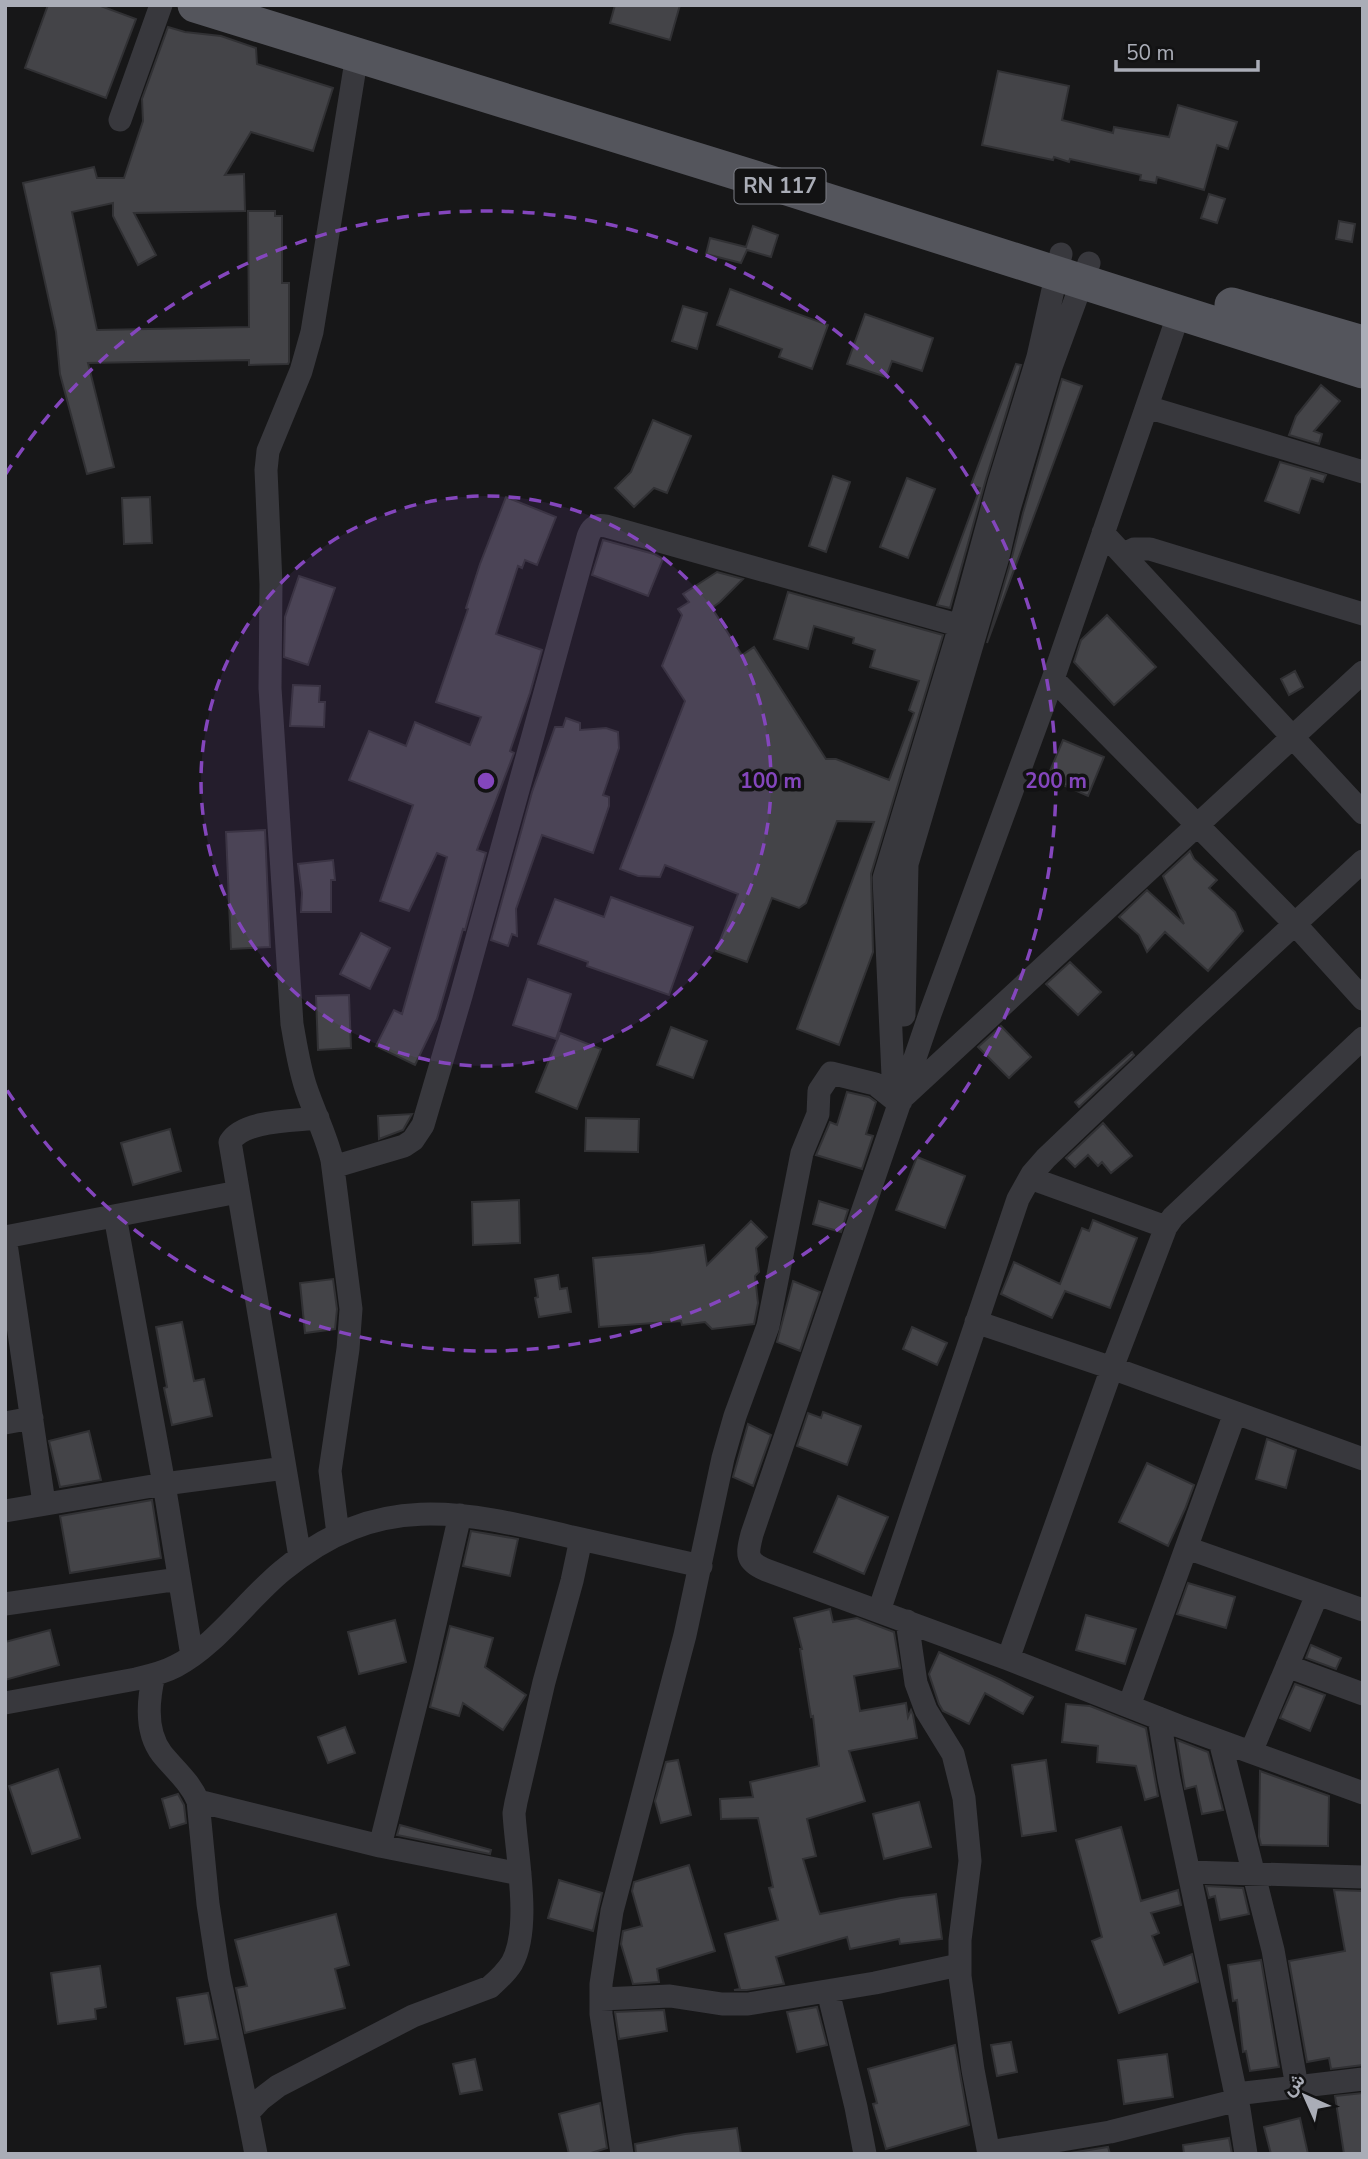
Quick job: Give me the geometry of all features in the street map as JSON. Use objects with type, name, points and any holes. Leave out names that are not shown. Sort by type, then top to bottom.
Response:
[{"type":"main road","name":"RN 117","points":[[195,5],[784,187],[1072,269],[1363,343]]},
{"type":"main road","name":"RN 117","points":[[256,5],[592,107],[1072,269],[1179,313],[1363,371]]},
{"type":"street","points":[[120,120],[161,5]]},
{"type":"street","points":[[338,1534],[330,1471],[348,1349],[351,1309],[333,1167],[328,1144],[299,1061],[292,1024],[270,688],[271,571],[266,470],[268,450],[301,371],[312,332],[357,55]]},
{"type":"street","points":[[902,1099],[893,1076],[884,878],[898,862],[968,628],[999,483],[1038,357],[1072,269]]},
{"type":"street","points":[[1179,313],[1054,679],[902,1099],[752,1534],[748,1553],[753,1563],[766,1570],[1363,1793]]},
{"type":"street","points":[[1147,407],[1363,472]]},
{"type":"street","points":[[333,1167],[404,1146],[413,1140],[423,1125],[592,528],[598,525],[606,526],[968,628]]},
{"type":"street","points":[[1103,533],[1363,813]]},
{"type":"street","points":[[1124,554],[1134,549],[1150,549],[1363,614]]},
{"type":"street","points":[[622,2154],[608,2068],[601,1999],[603,1964],[612,1911],[664,1717],[701,1566],[726,1447],[768,1326],[797,1172],[807,1137],[818,1114],[819,1091],[831,1073],[875,1084],[895,1100],[902,1099],[1363,672]]},
{"type":"street","points":[[1054,679],[1295,924],[1363,999]]},
{"type":"street","points":[[879,1611],[1018,1199],[1030,1178],[1055,1148],[1363,861]]},
{"type":"street","points":[[1008,1659],[1112,1367],[1166,1227],[1363,1038]]},
{"type":"street","points":[[300,1557],[230,1142],[245,1128],[318,1118]]},
{"type":"street","points":[[1030,1178],[1166,1227]]},
{"type":"street","points":[[44,1503],[5,1237],[238,1192]]},
{"type":"street","points":[[116,1216],[192,1656]]},
{"type":"street","points":[[976,1322],[1112,1367],[1363,1459]]},
{"type":"street","points":[[1129,1706],[1235,1413]]},
{"type":"street","points":[[5,1423],[32,1418]]},
{"type":"street","points":[[5,1511],[164,1484],[285,1468]]},
{"type":"street","points":[[5,1703],[154,1675],[175,1667],[208,1643],[263,1587],[300,1557],[338,1534],[368,1522],[396,1516],[430,1513],[508,1522],[701,1566]]},
{"type":"street","points":[[380,1846],[460,1515]]},
{"type":"street","points":[[248,2113],[278,2085],[413,2015],[481,1991],[498,1980],[513,1961],[521,1924],[520,1874],[515,1830],[516,1802],[581,1539]]},
{"type":"street","points":[[1186,1548],[1363,1610]]},
{"type":"street","points":[[5,1604],[179,1579]]},
{"type":"street","points":[[1251,1752],[1317,1595]]},
{"type":"street","points":[[907,1621],[916,1683],[926,1710],[953,1754],[964,1798],[970,1861],[959,1965],[966,2030],[989,2153],[1111,2143],[1237,2097],[1363,2079]]},
{"type":"street","points":[[1287,1666],[1363,1694]]},
{"type":"street","points":[[154,1675],[149,1702],[154,1741],[193,1790],[198,1801],[208,1904],[219,1976],[256,2154]]},
{"type":"street","points":[[1159,1718],[1169,1779],[1237,2097],[1246,2154]]},
{"type":"street","points":[[1220,1741],[1278,1974],[1297,2087]]},
{"type":"street","points":[[198,1801],[380,1846],[520,1874]]},
{"type":"street","points":[[1189,1872],[1363,1877]]},
{"type":"street","points":[[601,1999],[670,1996],[734,2005],[828,1991],[959,1965]]},
{"type":"street","points":[[828,1991],[865,2154]]},
{"type":"building","points":[[48,5],[98,5],[136,19],[106,98],[25,68]]},
{"type":"building","points":[[615,5],[680,5],[670,40],[610,23]]},
{"type":"building","points":[[168,27],[221,36],[256,48],[257,64],[333,88],[313,151],[251,132],[225,175],[244,174],[245,211],[134,213],[156,255],[138,265],[113,216],[113,203],[72,212],[97,330],[249,327],[248,211],[275,211],[275,216],[282,216],[282,283],[289,283],[289,362],[249,365],[249,360],[88,363],[114,467],[87,474],[60,374],[56,332],[23,183],[94,167],[97,178],[124,178],[143,121],[142,99]]},
{"type":"building","points":[[998,71],[1069,86],[1062,120],[1113,133],[1114,127],[1169,137],[1178,105],[1237,122],[1228,149],[1217,145],[1204,190],[1157,177],[1156,183],[1140,180],[1141,175],[1070,159],[1069,162],[1054,157],[1053,160],[982,145]]},
{"type":"building","points":[[1209,194],[1225,199],[1217,223],[1201,218]]},
{"type":"building","points":[[1339,221],[1355,224],[1352,242],[1336,239]]},
{"type":"building","points":[[753,226],[778,235],[771,257],[747,250],[741,263],[706,254],[710,238],[746,247]]},
{"type":"building","points":[[730,289],[828,325],[812,369],[779,357],[782,349],[717,325]]},
{"type":"building","points":[[683,306],[707,313],[697,349],[672,341]]},
{"type":"building","points":[[865,314],[933,338],[922,371],[892,361],[886,377],[847,364]]},
{"type":"building","points":[[1016,364],[1021,365],[950,608],[937,605],[980,488],[971,485]]},
{"type":"building","points":[[1062,379],[1082,386],[987,643],[1023,513]]},
{"type":"building","points":[[1321,385],[1340,401],[1314,431],[1322,434],[1319,444],[1289,435],[1296,416]]},
{"type":"building","points":[[653,420],[691,436],[667,493],[654,488],[634,507],[615,488],[631,472]]},
{"type":"building","points":[[1280,462],[1326,475],[1323,482],[1311,478],[1299,513],[1265,501]]},
{"type":"building","points":[[833,476],[850,482],[826,552],[809,546]]},
{"type":"building","points":[[907,478],[935,489],[908,558],[880,547]]},
{"type":"building","points":[[150,497],[152,543],[124,544],[122,498]]},
{"type":"building","points":[[506,497],[556,517],[537,565],[525,560],[522,568],[518,566],[496,634],[542,650],[510,751],[514,753],[477,850],[486,853],[465,930],[463,929],[437,1019],[415,1065],[376,1046],[394,1010],[402,1014],[447,857],[437,853],[409,911],[380,901],[413,805],[349,780],[369,731],[406,746],[415,722],[470,745],[481,717],[436,702],[468,609],[466,608],[480,564]]},
{"type":"building","points":[[603,540],[663,559],[648,596],[592,575]]},
{"type":"building","points":[[717,572],[743,579],[712,608],[742,655],[754,647],[826,759],[836,759],[889,780],[914,713],[909,710],[919,681],[870,667],[875,650],[853,643],[854,638],[814,626],[808,649],[774,639],[788,592],[943,635],[871,874],[873,952],[839,1045],[797,1029],[874,822],[837,821],[806,903],[799,908],[772,898],[747,962],[716,951],[738,894],[665,865],[660,877],[638,876],[620,869],[685,701],[662,666],[682,615],[678,609],[689,602],[683,594]]},
{"type":"building","points":[[299,576],[335,588],[308,665],[284,657],[285,617]]},
{"type":"building","points":[[1107,615],[1156,667],[1114,705],[1074,662],[1081,640]]},
{"type":"building","points":[[1295,671],[1303,687],[1289,695],[1281,679]]},
{"type":"building","points":[[293,685],[320,686],[319,702],[325,702],[324,727],[290,726]]},
{"type":"building","points":[[566,718],[580,723],[580,730],[606,728],[618,732],[619,748],[603,795],[609,797],[609,806],[593,853],[542,835],[516,909],[517,936],[512,934],[508,946],[491,940],[532,792],[555,727],[563,727]]},
{"type":"building","points":[[1063,740],[1104,757],[1088,796],[1047,778]]},
{"type":"building","points":[[265,830],[270,947],[231,949],[226,832]]},
{"type":"building","points":[[1190,851],[1194,859],[1217,880],[1209,888],[1235,912],[1243,931],[1208,971],[1165,932],[1147,952],[1139,935],[1119,917],[1147,890],[1184,924],[1163,876]]},
{"type":"building","points":[[333,860],[335,880],[331,880],[331,912],[301,912],[302,893],[298,864]]},
{"type":"building","points":[[611,897],[693,927],[669,995],[587,966],[588,962],[538,944],[555,899],[604,917]]},
{"type":"building","points":[[361,933],[390,948],[370,989],[340,974]]},
{"type":"building","points":[[1070,962],[1101,992],[1078,1015],[1046,984]]},
{"type":"building","points":[[528,979],[571,994],[556,1039],[513,1025]]},
{"type":"building","points":[[349,995],[351,1048],[318,1050],[316,996]]},
{"type":"building","points":[[1001,1026],[1031,1057],[1009,1078],[978,1047]]},
{"type":"building","points":[[671,1027],[707,1041],[693,1078],[657,1065]]},
{"type":"building","points":[[560,1033],[601,1049],[577,1109],[536,1092]]},
{"type":"building","points":[[1132,1052],[1134,1055],[1079,1107],[1075,1102]]},
{"type":"building","points":[[847,1092],[869,1097],[876,1102],[866,1134],[873,1136],[862,1169],[816,1155],[830,1122],[837,1125]]},
{"type":"building","points":[[412,1114],[403,1130],[379,1139],[378,1116]]},
{"type":"building","points":[[586,1118],[639,1119],[638,1152],[585,1151]]},
{"type":"building","points":[[1103,1123],[1132,1156],[1111,1173],[1102,1162],[1098,1166],[1088,1155],[1075,1167],[1066,1158]]},
{"type":"building","points":[[170,1129],[181,1171],[133,1185],[121,1143]]},
{"type":"building","points":[[917,1157],[965,1176],[945,1228],[896,1210]]},
{"type":"building","points":[[519,1200],[520,1243],[473,1245],[472,1202]]},
{"type":"building","points":[[819,1201],[848,1210],[841,1232],[813,1224]]},
{"type":"building","points":[[1093,1220],[1137,1238],[1110,1308],[1065,1291],[1052,1318],[1001,1294],[1014,1262],[1060,1284],[1082,1228],[1089,1231]]},
{"type":"building","points":[[751,1221],[767,1237],[756,1248],[759,1272],[755,1276],[758,1303],[754,1324],[712,1329],[705,1322],[682,1325],[681,1321],[599,1327],[593,1258],[704,1245],[707,1265]]},
{"type":"building","points":[[558,1275],[560,1289],[567,1288],[571,1312],[539,1317],[535,1279]]},
{"type":"building","points":[[333,1279],[337,1309],[335,1329],[305,1333],[300,1283]]},
{"type":"building","points":[[793,1281],[820,1292],[800,1351],[777,1342]]},
{"type":"building","points":[[182,1322],[194,1381],[204,1379],[212,1416],[172,1425],[156,1327]]},
{"type":"building","points":[[912,1327],[947,1343],[937,1365],[903,1349]]},
{"type":"building","points":[[823,1412],[861,1426],[847,1465],[797,1446],[808,1413],[821,1418]]},
{"type":"building","points":[[748,1424],[771,1435],[753,1486],[733,1477]]},
{"type":"building","points":[[89,1431],[101,1480],[60,1487],[49,1441]]},
{"type":"building","points":[[1267,1439],[1296,1450],[1286,1488],[1256,1479]]},
{"type":"building","points":[[1147,1463],[1194,1485],[1168,1546],[1119,1522]]},
{"type":"building","points":[[838,1496],[888,1517],[864,1574],[814,1552]]},
{"type":"building","points":[[152,1500],[161,1558],[70,1573],[60,1516]]},
{"type":"building","points":[[471,1531],[518,1539],[510,1576],[463,1566]]},
{"type":"building","points":[[1188,1583],[1235,1597],[1226,1628],[1177,1614]]},
{"type":"building","points":[[830,1609],[833,1622],[857,1618],[894,1632],[900,1668],[854,1676],[860,1711],[906,1703],[908,1717],[911,1710],[913,1715],[917,1738],[849,1751],[865,1801],[807,1819],[816,1856],[803,1859],[818,1909],[820,1914],[936,1894],[942,1939],[900,1944],[899,1939],[850,1949],[847,1937],[776,1957],[784,1984],[734,1990],[740,1989],[725,1934],[778,1920],[769,1888],[773,1887],[758,1818],[721,1819],[720,1799],[753,1797],[750,1782],[819,1766],[802,1649],[794,1618]]},
{"type":"building","points":[[1086,1615],[1136,1629],[1125,1664],[1076,1650]]},
{"type":"building","points":[[395,1620],[406,1662],[359,1674],[348,1632]]},
{"type":"building","points":[[450,1626],[493,1638],[485,1667],[526,1695],[503,1730],[463,1703],[459,1716],[430,1707]]},
{"type":"building","points":[[50,1630],[59,1665],[5,1680],[5,1642]]},
{"type":"building","points":[[1311,1645],[1341,1658],[1336,1669],[1306,1658]]},
{"type":"building","points":[[939,1652],[1033,1697],[1023,1714],[985,1693],[969,1724],[943,1711],[929,1674]]},
{"type":"building","points":[[1295,1684],[1325,1695],[1310,1731],[1280,1718]]},
{"type":"building","points":[[1066,1704],[1090,1706],[1146,1728],[1158,1796],[1145,1800],[1136,1766],[1097,1762],[1098,1746],[1062,1742]]},
{"type":"building","points":[[345,1727],[355,1753],[328,1763],[318,1737]]},
{"type":"building","points":[[1177,1740],[1208,1752],[1223,1810],[1202,1814],[1196,1786],[1185,1789]]},
{"type":"building","points":[[678,1760],[691,1815],[661,1823],[655,1801],[666,1762]]},
{"type":"building","points":[[1046,1760],[1056,1831],[1022,1836],[1012,1765]]},
{"type":"building","points":[[58,1769],[80,1838],[32,1854],[9,1786]]},
{"type":"building","points":[[1260,1771],[1329,1796],[1328,1846],[1261,1845]]},
{"type":"building","points":[[178,1794],[184,1805],[186,1823],[170,1828],[162,1799]]},
{"type":"building","points":[[919,1802],[931,1847],[884,1859],[873,1814]]},
{"type":"building","points":[[400,1825],[491,1850],[490,1854],[397,1835]]},
{"type":"building","points":[[1121,1827],[1141,1901],[1178,1890],[1181,1905],[1151,1913],[1159,1933],[1152,1936],[1164,1965],[1192,1954],[1198,1982],[1119,2013],[1092,1941],[1102,1937],[1076,1840]]},
{"type":"building","points":[[689,1865],[715,1951],[657,1969],[659,1982],[633,1984],[621,1944],[623,1931],[642,1926],[632,1891],[634,1882]]},
{"type":"building","points":[[559,1880],[602,1893],[593,1931],[548,1918]]},
{"type":"building","points":[[1206,1886],[1243,1888],[1249,1914],[1220,1920],[1215,1896],[1209,1898]]},
{"type":"building","points":[[1334,1890],[1363,1891],[1363,2065],[1331,2069],[1329,2058],[1307,2062],[1289,1961],[1345,1951]]},
{"type":"building","points":[[336,1914],[349,1965],[335,1969],[345,2008],[245,2033],[236,1988],[247,1986],[235,1940]]},
{"type":"building","points":[[1261,1960],[1279,2067],[1250,2071],[1246,2051],[1243,2052],[1237,2000],[1233,2001],[1228,1965]]},
{"type":"building","points":[[100,1966],[106,2007],[95,2009],[96,2019],[58,2024],[51,1973]]},
{"type":"building","points":[[208,1993],[218,2039],[185,2044],[177,1998]]},
{"type":"building","points":[[817,2007],[827,2045],[797,2052],[787,2012]]},
{"type":"building","points":[[664,2010],[667,2031],[619,2039],[615,2012]]},
{"type":"building","points":[[1011,2042],[1017,2072],[997,2076],[991,2045]]},
{"type":"building","points":[[955,2045],[969,2125],[886,2149],[873,2104],[877,2103],[868,2069]]},
{"type":"building","points":[[1167,2054],[1173,2097],[1124,2104],[1118,2060]]},
{"type":"building","points":[[475,2059],[482,2090],[460,2094],[453,2064]]},
{"type":"building","points":[[1363,2093],[1363,2154],[1344,2154],[1335,2096]]},
{"type":"building","points":[[600,2103],[607,2148],[588,2154],[569,2154],[559,2114]]},
{"type":"building","points":[[1300,2118],[1308,2154],[1271,2154],[1264,2127]]},
{"type":"building","points":[[737,2128],[741,2154],[636,2154],[635,2144],[685,2134]]},
{"type":"building","points":[[1229,2138],[1232,2154],[1184,2154],[1183,2145]]},
{"type":"building","points":[[1108,2147],[1110,2154],[1064,2154]]}]
